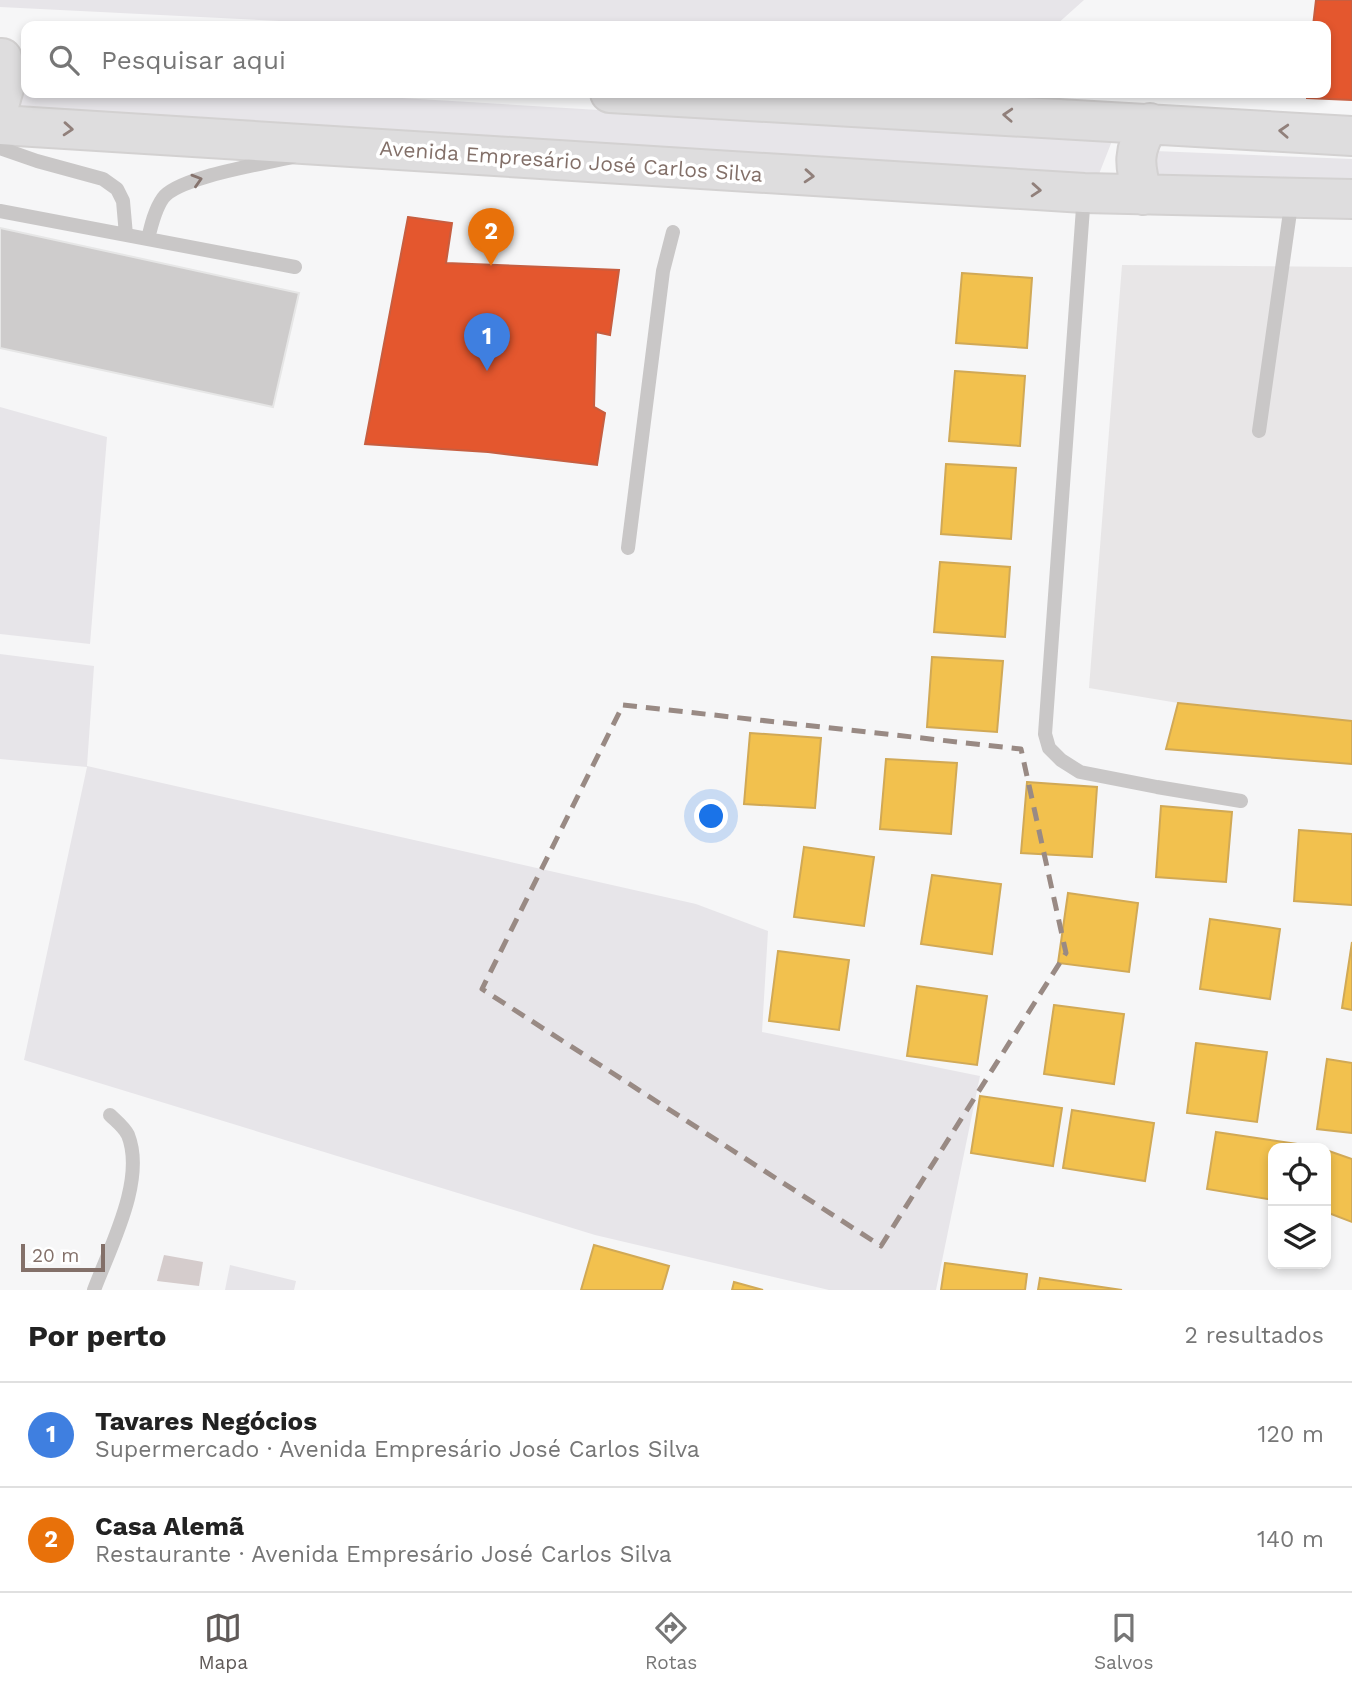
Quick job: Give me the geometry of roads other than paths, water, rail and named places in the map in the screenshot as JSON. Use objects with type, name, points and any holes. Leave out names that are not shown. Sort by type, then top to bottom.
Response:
[{"type":"main road","points":[[0,103],[9,59]]},
{"type":"main road","points":[[700,98],[1352,136]]},
{"type":"main road","points":[[1143,195],[1137,176],[1135,155],[1142,135],[1150,123]]},
{"type":"main road","name":"Avenida Empresário José Carlos Silva","points":[[0,125],[1084,193],[1352,199]]},
{"type":"main road","name":"Avenida Empresário José Carlos Silva","points":[[1302,197],[1352,211]]},
{"type":"lane","points":[[148,239],[163,198],[175,188],[197,179],[341,146]]},
{"type":"lane","points":[[0,148],[103,179],[117,188],[123,201],[126,235]]},
{"type":"lane","points":[[1084,193],[1045,734],[1049,748],[1061,761],[1080,772],[1241,801]]},
{"type":"lane","points":[[1259,431],[1302,197]]},
{"type":"lane","points":[[0,211],[295,267]]},
{"type":"lane","points":[[628,548],[663,271],[673,232]]},
{"type":"lane","points":[[94,1290],[126,1206],[134,1168],[134,1153],[127,1132],[110,1115]]},
{"type":"place","name":"Casa Alemã","points":[[491,266]]},
{"type":"place","name":"Tavares Negócios","points":[[487,371]]}]
